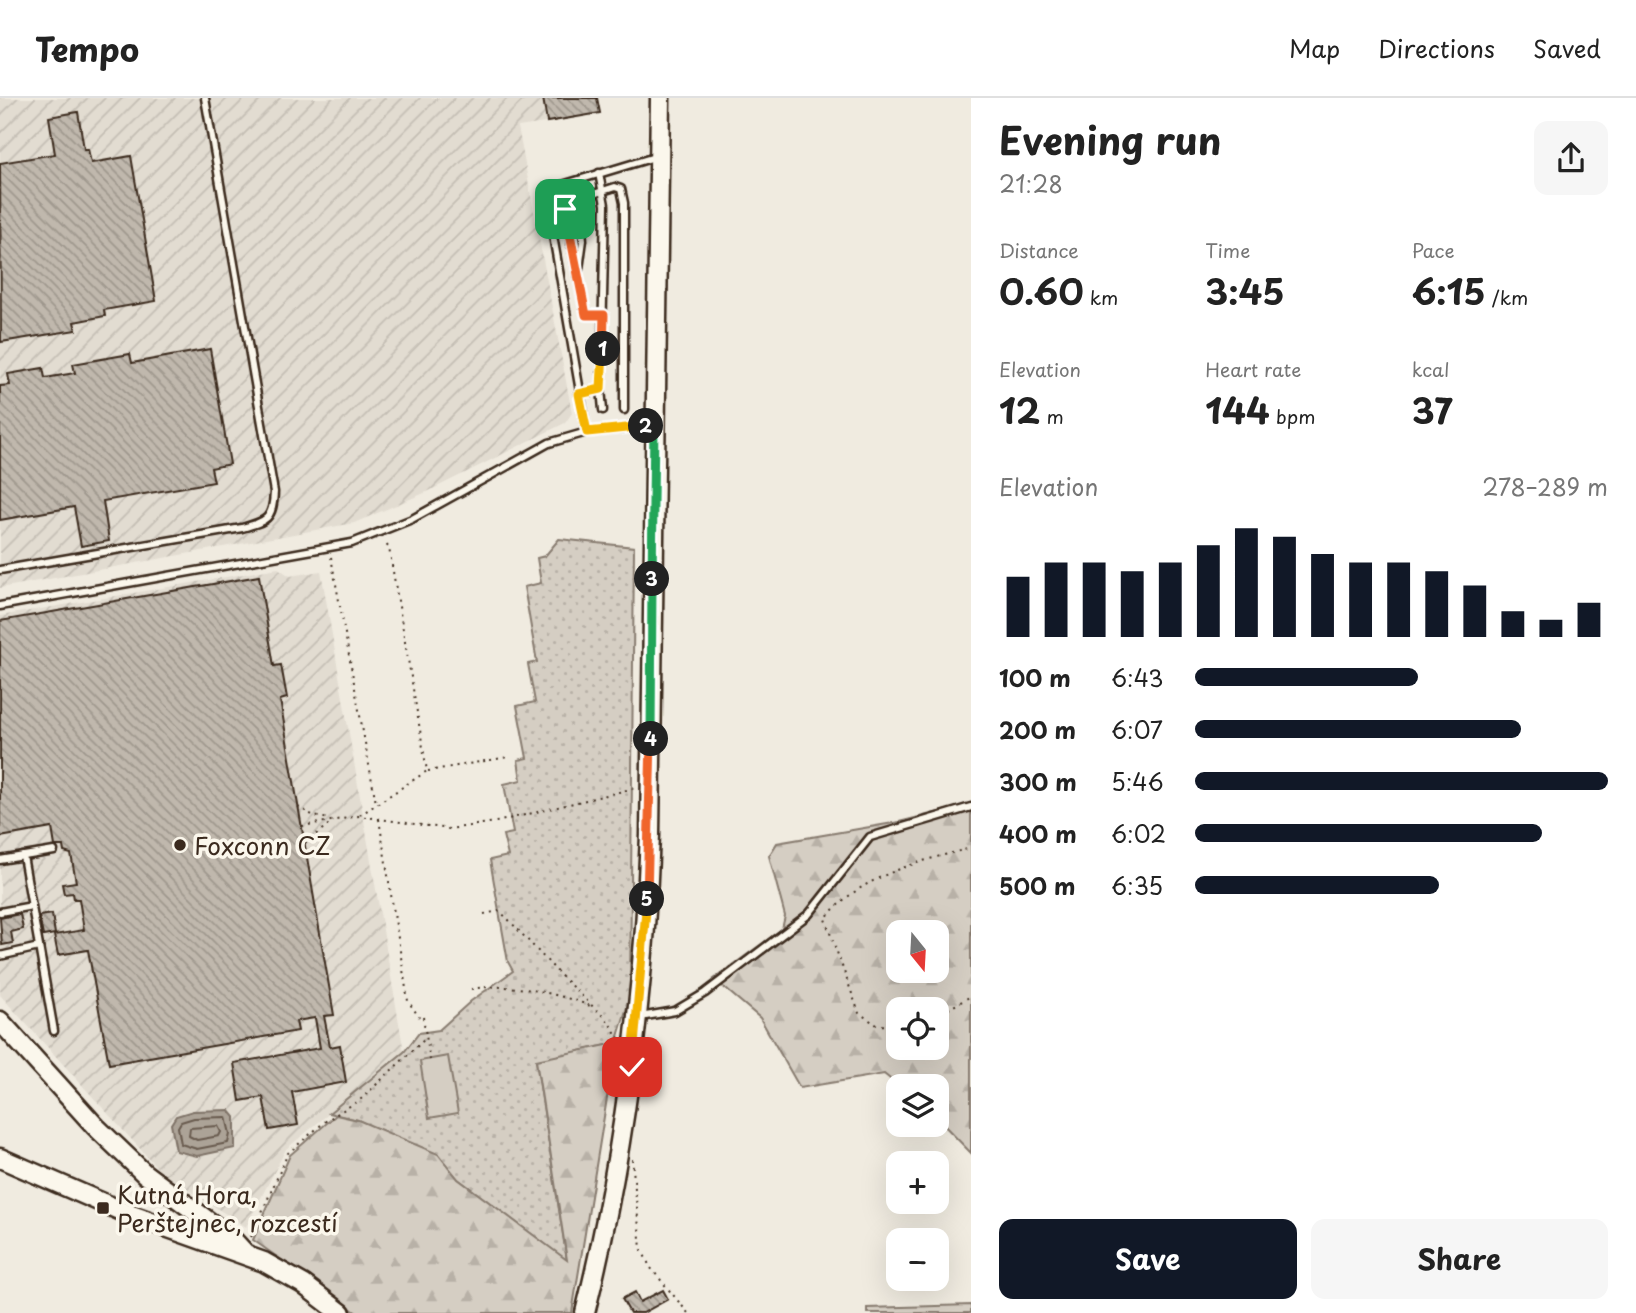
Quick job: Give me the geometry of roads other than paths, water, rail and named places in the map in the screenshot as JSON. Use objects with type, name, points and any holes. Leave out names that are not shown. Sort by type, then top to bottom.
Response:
[{"type":"main road","points":[[585,1313],[612,1194],[639,1017],[650,835],[660,98]]},
{"type":"main road","points":[[0,1021],[96,1127],[145,1174],[245,1252]]},
{"type":"main road","points":[[0,1158],[126,1213],[245,1252],[287,1274],[341,1313]]},
{"type":"lane","points":[[0,570],[242,528],[265,520],[274,510],[274,492],[205,98]]},
{"type":"lane","points":[[587,432],[547,201],[556,188],[659,156]]},
{"type":"lane","points":[[599,173],[603,190],[603,410]]},
{"type":"lane","points":[[604,315],[586,315],[565,213],[568,204],[579,198],[618,187],[624,195],[624,410]]},
{"type":"lane","points":[[578,274],[583,240],[579,198]]},
{"type":"lane","points":[[579,394],[601,389]]},
{"type":"lane","points":[[0,606],[352,543],[412,519],[549,443],[587,432],[654,426]]},
{"type":"lane","points":[[639,1017],[662,1015],[685,1005],[809,914],[856,850],[870,837],[971,807]]},
{"type":"lane","points":[[0,860],[54,851]]},
{"type":"lane","points":[[23,856],[54,1031]]},
{"type":"lane","points":[[0,912],[32,906]]},
{"type":"lane","points":[[0,956],[39,947]]},
{"type":"water","points":[[229,1110],[235,1117],[235,1148],[197,1156],[176,1151],[171,1124],[176,1116],[193,1111]]},
{"type":"place","name":"Foxconn CZ","points":[[180,845]]},
{"type":"place","name":"Kutná Hora, Perštejnec, rozcestí","points":[[103,1208]]}]
